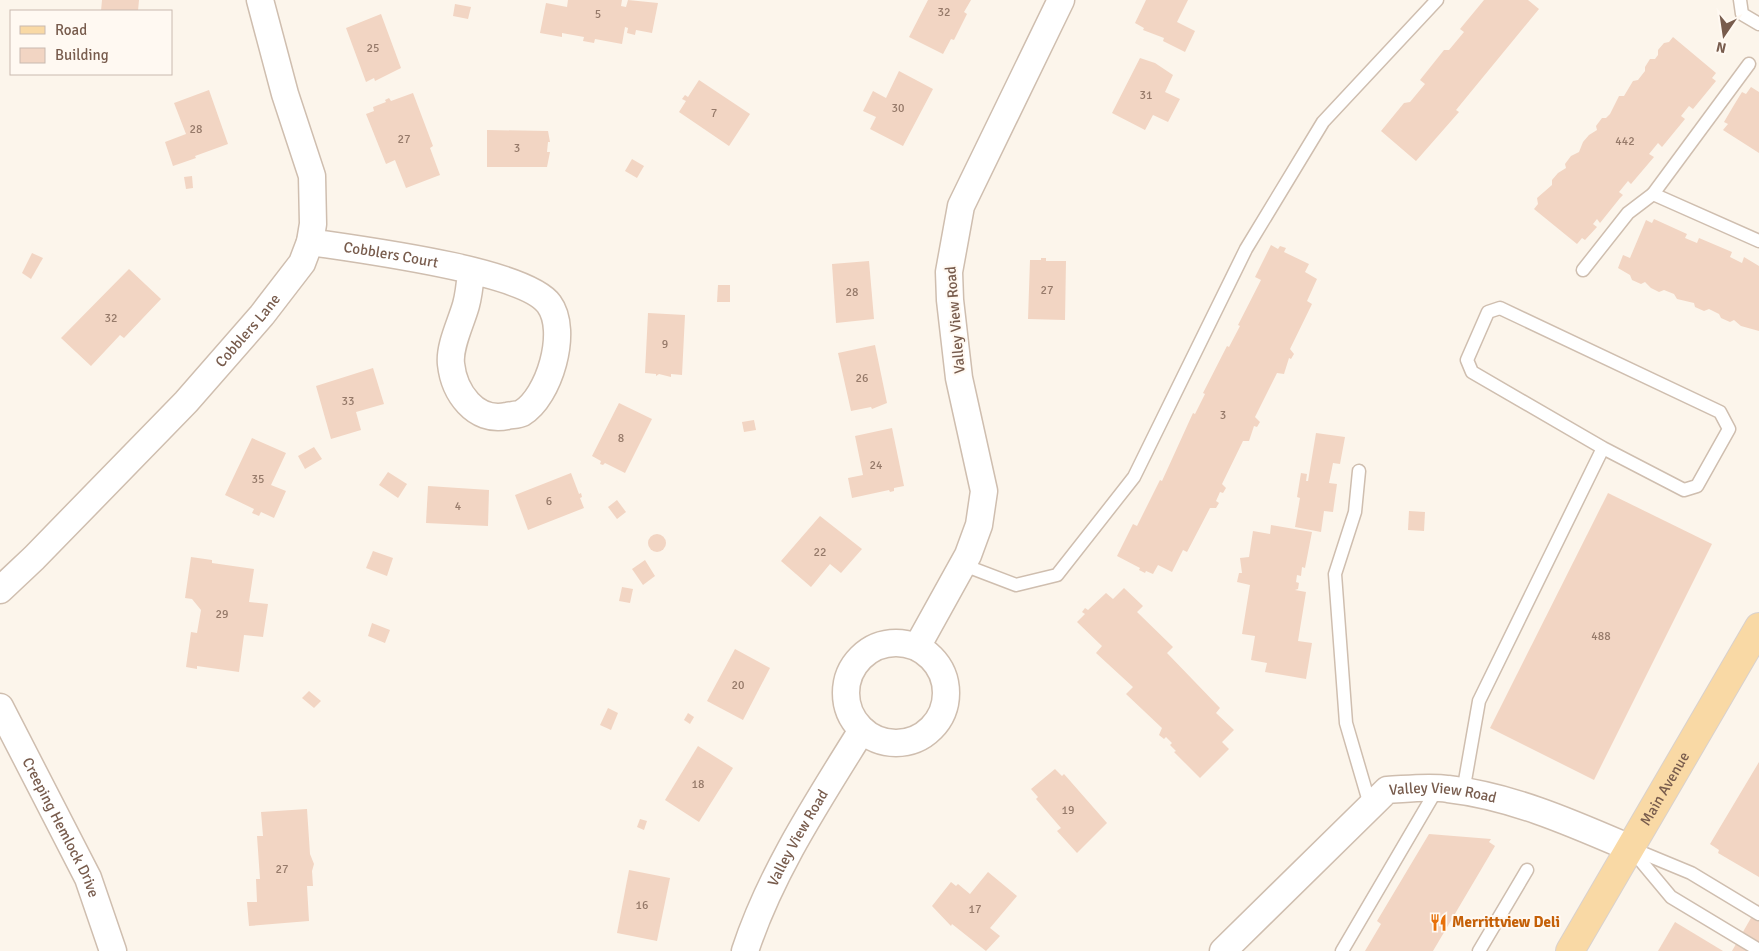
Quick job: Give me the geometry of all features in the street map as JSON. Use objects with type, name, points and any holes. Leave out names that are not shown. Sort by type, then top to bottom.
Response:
[{"type":"main road","name":"Main Avenue","points":[[1570,951],[1759,627]]},
{"type":"street","name":"Cobblers Lane","points":[[0,590],[34,558],[186,402],[262,315],[302,264],[310,242],[313,224],[312,176],[285,94],[260,0]]},
{"type":"street","name":"Valley View Road","points":[[924,651],[979,525],[984,491],[959,378],[948,272],[953,240],[961,206],[1061,0]]},
{"type":"street","name":"Cobblers Court","points":[[310,242],[442,263],[500,278],[530,289],[549,304],[556,321],[558,341],[555,359],[538,398],[521,414],[500,418],[478,412],[465,401],[454,381],[451,362],[472,272]]},
{"type":"street","points":[[905,643],[924,651],[941,668],[946,691],[943,714],[934,727],[921,738],[906,743],[890,744],[875,739],[862,730],[853,720],[848,708],[847,682],[851,669],[859,659],[880,645],[905,643]]},
{"type":"street","name":"Creeping Hemlock Drive","points":[[0,707],[88,878],[113,951]]},
{"type":"street","name":"Valley View Road","points":[[745,951],[755,921],[801,830],[862,730]]},
{"type":"street","name":"Valley View Road","points":[[1223,951],[1387,790],[1437,789],[1499,799],[1535,810],[1630,848]]},
{"type":"lane","points":[[962,564],[1016,585],[1057,575],[1134,477],[1246,249],[1322,122],[1438,0]]},
{"type":"lane","points":[[1740,0],[1742,14],[1759,24]]},
{"type":"lane","points":[[1583,270],[1628,213],[1653,194],[1749,64]]},
{"type":"lane","points":[[1653,194],[1759,240]]},
{"type":"lane","points":[[1500,308],[1720,412],[1729,429],[1697,486],[1684,490],[1603,448],[1472,372],[1467,360],[1488,312],[1500,308]]},
{"type":"lane","points":[[1463,792],[1479,701],[1603,448]]},
{"type":"lane","points":[[1359,470],[1355,512],[1335,574],[1346,723],[1370,805]]},
{"type":"lane","points":[[1342,951],[1437,789]]},
{"type":"lane","points":[[1630,848],[1691,873],[1759,914]]},
{"type":"lane","points":[[1630,848],[1671,897],[1759,950]]},
{"type":"lane","points":[[1479,951],[1527,870]]},
{"type":"building","points":[[102,0],[139,0],[138,10],[101,10]]},
{"type":"building","points":[[568,0],[622,0],[621,6],[626,7],[628,0],[658,3],[652,33],[636,30],[635,35],[627,33],[628,28],[625,27],[622,44],[595,39],[594,43],[583,41],[584,37],[562,33],[562,37],[540,33],[546,3],[567,7]]},
{"type":"building","points":[[928,0],[971,0],[964,12],[967,14],[954,40],[951,39],[943,54],[909,37]]},
{"type":"building","points":[[1146,0],[1188,0],[1177,22],[1195,31],[1185,52],[1163,41],[1164,38],[1143,30],[1144,28],[1135,23]]},
{"type":"building","points":[[1484,0],[1528,0],[1539,9],[1456,110],[1459,112],[1416,161],[1381,131],[1404,103],[1410,102],[1425,84],[1420,80],[1444,50],[1449,50],[1464,32],[1460,29]]},
{"type":"building","points":[[455,4],[471,7],[468,19],[453,16]]},
{"type":"building","points":[[381,14],[401,68],[375,81],[374,78],[366,82],[346,28]]},
{"type":"building","points":[[1673,37],[1716,73],[1712,78],[1716,81],[1693,109],[1689,106],[1681,116],[1685,119],[1662,147],[1658,143],[1649,154],[1654,157],[1631,184],[1628,181],[1619,192],[1623,195],[1600,223],[1597,219],[1593,224],[1597,227],[1585,240],[1582,238],[1577,244],[1534,209],[1538,204],[1537,198],[1552,185],[1552,180],[1566,168],[1565,164],[1571,156],[1579,152],[1583,142],[1589,135],[1597,130],[1596,126],[1602,118],[1606,118],[1610,114],[1619,96],[1624,96],[1633,81],[1638,80],[1645,71],[1645,67],[1650,59],[1655,59],[1658,55],[1658,50]]},
{"type":"building","points":[[1140,58],[1155,63],[1173,75],[1165,92],[1180,99],[1168,122],[1153,115],[1145,130],[1112,113]]},
{"type":"building","points":[[899,71],[933,89],[903,146],[870,129],[876,117],[863,111],[873,91],[886,98]]},
{"type":"building","points":[[699,80],[750,114],[729,146],[679,112],[686,101],[682,99],[685,95],[688,97]]},
{"type":"building","points":[[1751,87],[1759,92],[1759,153],[1723,130],[1728,124],[1724,122],[1742,92],[1746,94]]},
{"type":"building","points":[[209,90],[228,144],[173,166],[165,142],[186,134],[174,103]]},
{"type":"building","points":[[413,93],[433,146],[430,148],[440,175],[406,188],[395,160],[386,164],[366,114],[374,111],[373,107],[386,102],[385,100],[389,98],[391,101]]},
{"type":"building","points":[[487,130],[548,131],[550,142],[548,142],[547,152],[550,152],[547,167],[487,167]]},
{"type":"building","points":[[632,159],[644,166],[637,178],[625,171]]},
{"type":"building","points":[[192,176],[193,188],[186,189],[184,177]]},
{"type":"building","points":[[1654,219],[1687,234],[1685,238],[1697,243],[1699,238],[1732,252],[1730,257],[1742,263],[1744,257],[1759,266],[1759,331],[1741,326],[1734,320],[1730,322],[1709,309],[1704,311],[1695,307],[1694,303],[1677,299],[1674,294],[1664,290],[1659,292],[1645,282],[1641,284],[1632,280],[1630,275],[1618,268],[1623,255],[1630,258],[1646,220],[1652,223]]},
{"type":"building","points":[[1271,245],[1278,249],[1280,246],[1286,248],[1284,252],[1309,264],[1305,272],[1317,279],[1307,301],[1312,304],[1290,349],[1294,354],[1291,359],[1289,358],[1284,374],[1277,373],[1255,417],[1260,422],[1257,427],[1254,426],[1249,441],[1243,441],[1222,484],[1226,488],[1223,493],[1220,492],[1216,501],[1219,503],[1216,508],[1210,508],[1187,552],[1183,550],[1172,572],[1158,565],[1153,574],[1146,571],[1145,573],[1139,570],[1140,568],[1117,556],[1133,524],[1137,526],[1160,480],[1162,481],[1193,413],[1195,414],[1205,394],[1203,393],[1227,346],[1229,347],[1240,326],[1238,325],[1261,280],[1255,277]]},
{"type":"building","points":[[32,253],[43,258],[31,279],[22,273]]},
{"type":"building","points":[[1041,258],[1046,258],[1046,261],[1066,261],[1065,320],[1028,319],[1030,260],[1041,260]]},
{"type":"building","points":[[869,261],[874,319],[836,323],[832,264]]},
{"type":"building","points":[[129,269],[161,299],[124,338],[120,335],[91,366],[61,338]]},
{"type":"building","points":[[718,285],[730,285],[730,302],[717,302]]},
{"type":"building","points":[[648,313],[685,315],[682,375],[671,374],[671,377],[645,373]]},
{"type":"building","points":[[875,345],[887,403],[872,409],[871,407],[851,411],[838,353]]},
{"type":"building","points":[[373,368],[384,404],[356,412],[361,430],[331,439],[316,386]]},
{"type":"building","points":[[619,403],[652,419],[625,473],[605,463],[603,465],[600,464],[601,461],[592,456]]},
{"type":"building","points":[[754,420],[756,430],[744,432],[742,422]]},
{"type":"building","points":[[892,428],[904,486],[894,488],[894,491],[890,492],[889,490],[852,498],[848,478],[863,475],[855,436]]},
{"type":"building","points":[[1316,433],[1345,437],[1340,464],[1333,463],[1329,483],[1337,484],[1333,512],[1324,511],[1321,532],[1295,527],[1300,498],[1297,497],[1301,473],[1307,474],[1306,481],[1308,481]]},
{"type":"building","points":[[252,438],[286,453],[271,485],[286,491],[274,518],[261,512],[259,516],[252,513],[254,509],[225,495]]},
{"type":"building","points":[[314,447],[322,459],[305,469],[298,456]]},
{"type":"building","points":[[388,472],[407,484],[398,498],[379,485]]},
{"type":"building","points":[[571,473],[579,494],[581,493],[582,497],[580,498],[584,508],[528,530],[515,495]]},
{"type":"building","points":[[428,486],[489,490],[488,526],[426,523]]},
{"type":"building","points":[[1608,493],[1712,544],[1594,780],[1490,728]]},
{"type":"building","points":[[617,500],[626,512],[617,519],[608,507]]},
{"type":"building","points":[[1409,511],[1425,512],[1424,531],[1408,530]]},
{"type":"building","points":[[820,516],[862,549],[841,573],[830,564],[811,587],[781,561]]},
{"type":"building","points":[[1271,525],[1312,532],[1305,568],[1302,567],[1301,576],[1297,575],[1296,582],[1299,583],[1298,589],[1295,590],[1306,592],[1298,641],[1312,643],[1306,679],[1265,672],[1267,663],[1251,660],[1255,636],[1242,634],[1250,585],[1237,582],[1239,573],[1242,573],[1240,558],[1249,557],[1253,531],[1270,534]]},
{"type":"building","points":[[653,534],[661,534],[666,539],[664,550],[653,552],[648,547],[648,539]]},
{"type":"building","points":[[373,551],[393,558],[387,576],[366,568]]},
{"type":"building","points":[[191,557],[212,560],[212,563],[254,569],[249,602],[268,604],[263,637],[244,635],[239,672],[197,666],[197,669],[186,667],[191,632],[197,633],[201,610],[192,599],[185,598]]},
{"type":"building","points":[[645,560],[655,576],[643,585],[632,569]]},
{"type":"building","points":[[622,587],[633,589],[630,603],[619,601]]},
{"type":"building","points":[[1124,588],[1143,606],[1137,612],[1173,647],[1167,653],[1220,708],[1216,713],[1234,730],[1222,742],[1229,749],[1200,778],[1174,752],[1176,751],[1170,745],[1172,743],[1166,737],[1164,739],[1159,735],[1162,728],[1126,694],[1133,687],[1096,653],[1102,646],[1077,622],[1085,614],[1082,612],[1085,608],[1088,610],[1106,593],[1113,599]]},
{"type":"building","points":[[372,623],[390,630],[385,643],[368,636]]},
{"type":"building","points":[[735,649],[770,668],[743,720],[707,701]]},
{"type":"building","points":[[309,691],[321,701],[314,708],[302,698]]},
{"type":"building","points":[[608,708],[618,713],[611,730],[600,725]]},
{"type":"building","points":[[688,713],[694,717],[690,724],[684,720]]},
{"type":"building","points":[[698,746],[733,768],[699,822],[665,800]]},
{"type":"building","points":[[1759,762],[1759,877],[1718,853],[1719,850],[1710,844]]},
{"type":"building","points":[[1055,769],[1062,776],[1064,774],[1107,823],[1077,853],[1057,831],[1061,828],[1036,799],[1038,797],[1031,789]]},
{"type":"building","points":[[307,809],[310,854],[314,864],[312,871],[313,886],[307,886],[309,921],[249,926],[247,902],[257,902],[256,879],[260,879],[257,836],[263,836],[261,812]]},
{"type":"building","points":[[640,819],[647,821],[644,830],[637,827]]},
{"type":"building","points":[[1429,834],[1491,839],[1489,842],[1495,846],[1433,951],[1365,951],[1381,924],[1377,921]]},
{"type":"building","points":[[629,870],[670,878],[657,941],[617,933]]},
{"type":"building","points":[[988,872],[1017,896],[990,928],[1000,936],[986,951],[952,924],[951,926],[932,906],[951,882],[956,886],[958,884],[970,894]]},
{"type":"building","points":[[1759,904],[1759,951],[1732,951]]},
{"type":"building","points":[[1675,922],[1723,951],[1658,951]]},
{"type":"place","name":"Merrittview Deli","points":[[1438,922]]}]
